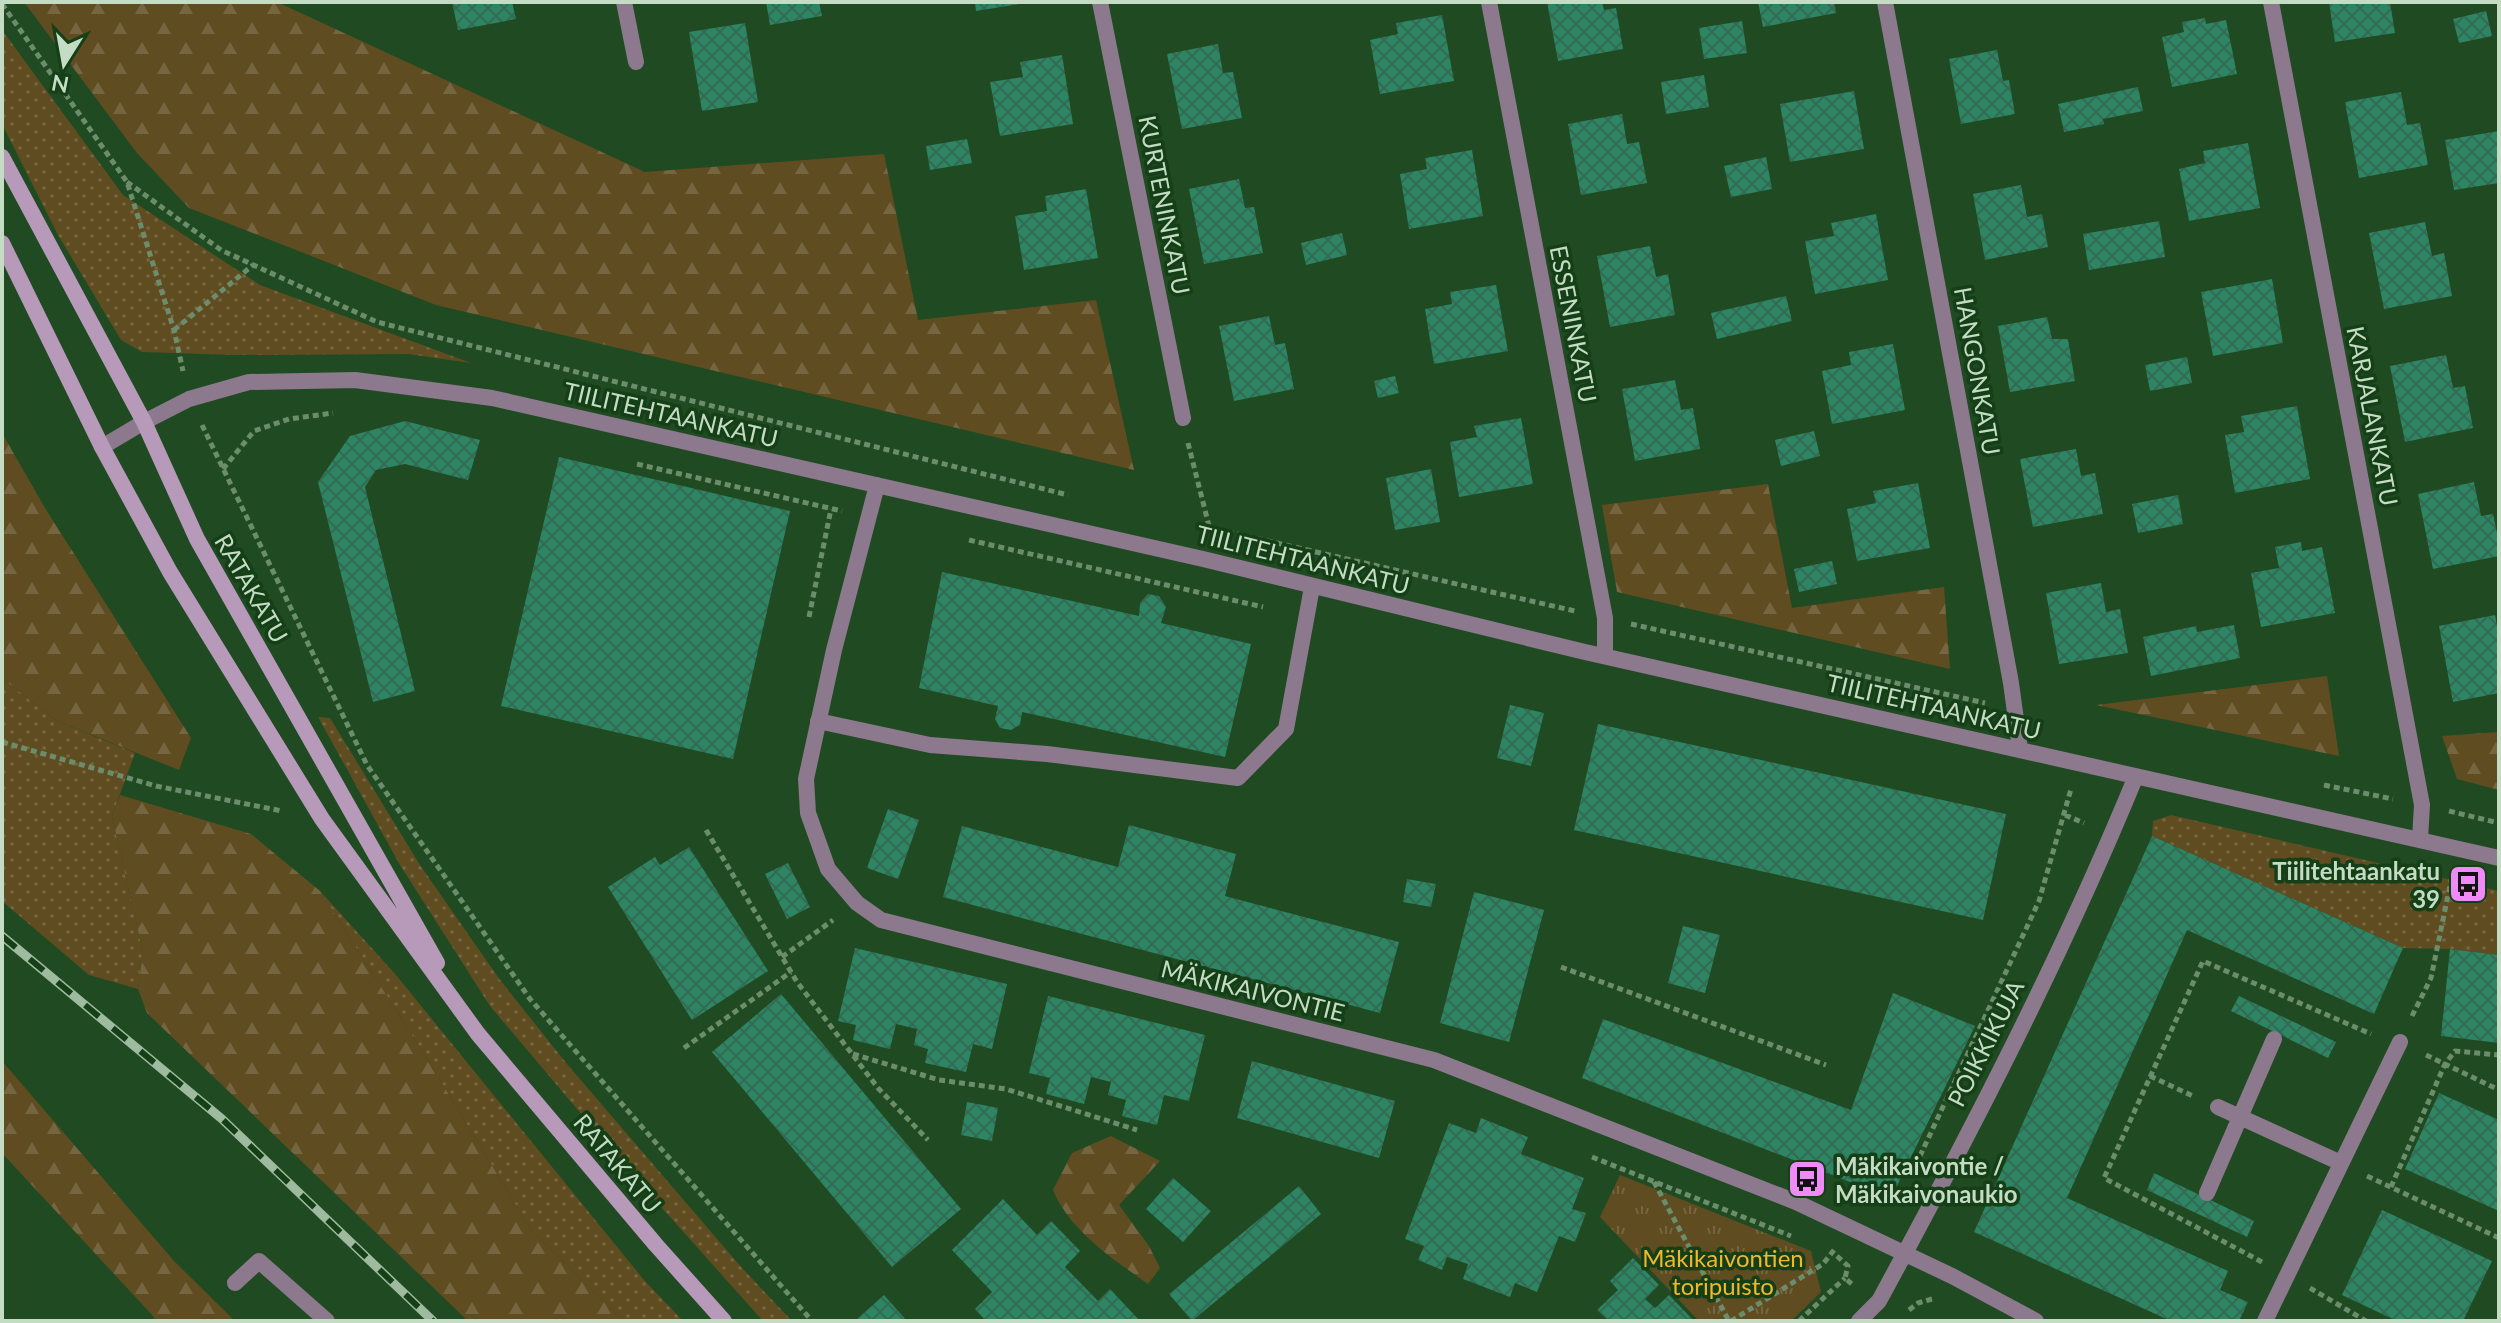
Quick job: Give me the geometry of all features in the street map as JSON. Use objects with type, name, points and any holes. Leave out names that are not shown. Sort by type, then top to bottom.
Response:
[{"type":"main road","name":"RATAKATU","points":[[2,157],[144,422],[197,539],[478,1034]]},
{"type":"main road","name":"RATAKATU","points":[[2,243],[102,447],[170,572],[322,819],[478,1034],[724,1321]]},
{"type":"street","points":[[624,2],[636,62]]},
{"type":"street","name":"KURTENINKATU","points":[[1100,2],[1183,418]]},
{"type":"street","name":"ESSENINKATU","points":[[1489,2],[1605,618],[1605,656]]},
{"type":"street","name":"HANGONKATU","points":[[1885,2],[2003,639],[2020,749]]},
{"type":"street","name":"KARJALANKATU","points":[[2271,2],[2422,805],[2420,839]]},
{"type":"street","name":"TIILITEHTAANKATU","points":[[102,447],[189,399],[249,382],[355,380],[492,398],[1203,559],[1605,656],[2499,858]]},
{"type":"street","name":"MÄKIKAIVONTIE","points":[[877,485],[834,650],[806,779],[808,813],[828,869],[857,903],[881,920],[1434,1060],[1796,1202],[1952,1276],[2036,1321]]},
{"type":"street","points":[[818,721],[930,745],[1047,754],[1238,778],[1286,729],[1312,587]]},
{"type":"street","name":"POIKKIKUJA","points":[[1859,1321],[1879,1301],[2021,1029],[2112,835],[2136,776]]},
{"type":"street","points":[[2207,1193],[2274,1039]]},
{"type":"street","points":[[2265,1321],[2400,1042]]},
{"type":"street","points":[[2218,1107],[2341,1163]]},
{"type":"street","points":[[235,1283],[259,1261],[327,1321]]},
{"type":"path","points":[[2,4],[127,182],[174,330],[189,399],[367,765],[530,999],[812,1321]]},
{"type":"path","points":[[127,182],[221,250],[377,322],[1069,495]]},
{"type":"path","points":[[174,330],[253,265]]},
{"type":"path","points":[[223,469],[254,431],[289,419],[345,411]]},
{"type":"path","points":[[1183,418],[1209,527],[1203,559]]},
{"type":"path","points":[[629,463],[869,517]]},
{"type":"path","points":[[1195,524],[2014,709]]},
{"type":"path","points":[[967,539],[1306,617]]},
{"type":"path","points":[[2,742],[156,786],[322,819]]},
{"type":"path","points":[[1920,1156],[2039,901],[2078,763]]},
{"type":"path","points":[[2314,783],[2499,823]]},
{"type":"path","points":[[2055,788],[2070,792]]},
{"type":"path","points":[[706,830],[791,972],[878,1088],[928,1140]]},
{"type":"path","points":[[782,957],[857,903]]},
{"type":"path","points":[[1561,967],[1826,1065]]},
{"type":"path","points":[[684,1048],[791,972]]},
{"type":"path","points":[[2400,1042],[2499,1090]]},
{"type":"path","points":[[2391,1187],[2445,1064],[2455,1051],[2499,1055]]},
{"type":"path","points":[[851,1053],[939,1080],[1006,1089],[1137,1130]]},
{"type":"path","points":[[2150,1076],[2218,1107]]},
{"type":"path","points":[[2341,1163],[2499,1238]]},
{"type":"path","points":[[1654,1182],[1730,1321],[1823,1264],[1833,1252]]},
{"type":"path","points":[[1907,1312],[1918,1303],[1941,1297],[1952,1276]]},
{"type":"path","points":[[1799,1321],[1845,1278]]},
{"type":"green space","points":[[24,2],[277,2],[645,172],[884,154],[918,320],[1096,300],[1134,470],[436,305],[189,208],[137,153]]},
{"type":"green space","points":[[2,30],[123,195],[260,285],[471,363],[408,354],[142,352],[121,340],[58,235],[2,124]]},
{"type":"green space","points":[[2,433],[45,508],[191,738],[179,770],[57,721],[2,678]]},
{"type":"green space","points":[[1768,484],[1792,608],[1944,587],[1950,669],[1617,592],[1602,505]]},
{"type":"green space","points":[[2327,676],[2339,756],[2096,705]]},
{"type":"green space","points":[[2,678],[57,721],[135,753],[112,816],[143,953],[138,989],[89,975],[2,901]]},
{"type":"green space","points":[[318,717],[330,718],[420,865],[500,980],[567,1064],[742,1268],[792,1321],[763,1321],[637,1180],[490,1006],[400,865]]},
{"type":"green space","points":[[2499,732],[2499,790],[2457,779],[2442,736]]},
{"type":"green space","points":[[120,795],[251,834],[320,891],[531,1230],[624,1321],[468,1321],[147,1013],[138,989],[143,953],[112,816]]},
{"type":"green space","points":[[2171,815],[2499,891],[2499,955],[2450,949],[2403,948],[2152,836],[2153,821]]},
{"type":"green space","points":[[320,891],[396,975],[644,1280],[683,1321],[624,1321],[531,1230]]},
{"type":"green space","points":[[2,1061],[174,1261],[235,1321],[153,1321],[154,1317],[2,1153]]},
{"type":"green space","points":[[1111,1136],[1160,1161],[1119,1205],[1149,1246],[1160,1268],[1148,1284],[1081,1231],[1053,1190],[1072,1153]]},
{"type":"green space","name":"Mäkikaivontien toripuisto","points":[[1620,1175],[1811,1251],[1821,1292],[1791,1321],[1699,1321],[1600,1217]]},
{"type":"building","points":[[452,2],[512,2],[516,19],[458,30]]},
{"type":"building","points":[[766,2],[819,2],[822,16],[770,25]]},
{"type":"building","points":[[975,2],[1019,2],[1019,4],[976,11]]},
{"type":"building","points":[[1547,2],[1602,2],[1604,10],[1616,8],[1623,49],[1558,61]]},
{"type":"building","points":[[1758,2],[1834,2],[1836,13],[1763,27]]},
{"type":"building","points":[[2329,2],[2390,2],[2395,33],[2335,42]]},
{"type":"building","points":[[2486,11],[2492,36],[2459,43],[2453,19]]},
{"type":"building","points":[[1442,15],[1454,81],[1380,94],[1370,40],[1398,34],[1396,23]]},
{"type":"building","points":[[2205,18],[2206,24],[2226,20],[2237,74],[2172,87],[2162,37],[2184,32],[2182,22]]},
{"type":"building","points":[[1742,21],[1747,53],[1704,59],[1699,28]]},
{"type":"building","points":[[745,23],[758,102],[702,111],[689,32]]},
{"type":"building","points":[[1218,44],[1223,73],[1233,72],[1242,118],[1182,129],[1167,54]]},
{"type":"building","points":[[1997,50],[2003,81],[2009,80],[2015,114],[1961,124],[1949,59]]},
{"type":"building","points":[[1062,55],[1073,124],[1000,136],[990,82],[1023,77],[1020,62]]},
{"type":"building","points":[[1704,75],[1709,107],[1666,114],[1661,82]]},
{"type":"building","points":[[2138,87],[2143,111],[2103,119],[2104,124],[2064,132],[2058,104]]},
{"type":"building","points":[[1854,91],[1864,149],[1790,162],[1780,104]]},
{"type":"building","points":[[2401,92],[2407,125],[2420,123],[2428,165],[2359,178],[2345,102]]},
{"type":"building","points":[[1622,114],[1627,144],[1639,142],[1647,183],[1581,195],[1568,124]]},
{"type":"building","points":[[2499,131],[2499,183],[2454,190],[2445,140]]},
{"type":"building","points":[[967,139],[972,163],[930,170],[926,146]]},
{"type":"building","points":[[2248,143],[2260,208],[2189,221],[2179,169],[2205,163],[2203,151]]},
{"type":"building","points":[[1472,150],[1483,216],[1409,229],[1400,174],[1427,169],[1425,158]]},
{"type":"building","points":[[1766,157],[1772,189],[1731,197],[1724,166]]},
{"type":"building","points":[[1239,179],[1245,208],[1254,207],[1263,253],[1204,264],[1189,189]]},
{"type":"building","points":[[2021,185],[2027,217],[2042,214],[2048,247],[1985,260],[1973,194]]},
{"type":"building","points":[[1086,189],[1098,258],[1024,270],[1015,216],[1047,211],[1045,196]]},
{"type":"building","points":[[1876,214],[1888,280],[1815,294],[1805,241],[1834,236],[1831,223]]},
{"type":"building","points":[[2159,221],[2165,257],[2089,270],[2083,234]]},
{"type":"building","points":[[2425,222],[2432,256],[2444,253],[2452,296],[2384,309],[2369,233]]},
{"type":"building","points":[[1342,233],[1347,255],[1306,265],[1301,243]]},
{"type":"building","points":[[1650,246],[1656,277],[1668,274],[1675,315],[1610,327],[1597,256]]},
{"type":"building","points":[[2272,279],[2283,343],[2213,356],[2201,292]]},
{"type":"building","points":[[1496,285],[1508,351],[1434,364],[1425,309],[1452,304],[1450,292]]},
{"type":"building","points":[[1786,296],[1792,321],[1717,339],[1711,313]]},
{"type":"building","points":[[1269,316],[1275,345],[1285,343],[1294,389],[1234,401],[1219,326]]},
{"type":"building","points":[[2047,317],[2052,339],[2068,339],[2075,381],[2010,392],[1998,326]]},
{"type":"building","points":[[1893,344],[1905,410],[1832,424],[1822,371],[1851,365],[1849,352]]},
{"type":"building","points":[[2446,355],[2453,388],[2465,386],[2473,428],[2405,442],[2390,366]]},
{"type":"building","points":[[2187,357],[2192,383],[2150,391],[2145,365]]},
{"type":"building","points":[[1395,376],[1399,393],[1378,398],[1374,381]]},
{"type":"building","points":[[1675,380],[1681,410],[1693,408],[1700,449],[1635,461],[1622,389]]},
{"type":"building","points":[[2297,406],[2310,479],[2235,493],[2225,435],[2244,432],[2241,416]]},
{"type":"building","points":[[1521,418],[1533,484],[1459,497],[1450,442],[1477,437],[1474,426]]},
{"type":"building","points":[[405,421],[480,440],[468,480],[405,464],[376,470],[365,487],[415,691],[373,702],[318,482],[350,436]]},
{"type":"building","points":[[1814,431],[1820,456],[1781,466],[1775,440]]},
{"type":"building","points":[[2076,449],[2081,476],[2095,473],[2103,514],[2033,527],[2020,459]]},
{"type":"building","points":[[559,457],[790,511],[733,759],[501,706]]},
{"type":"building","points":[[1431,469],[1440,522],[1395,530],[1386,478]]},
{"type":"building","points":[[2474,482],[2481,516],[2493,514],[2499,556],[2433,569],[2418,494]]},
{"type":"building","points":[[1918,483],[1930,548],[1857,561],[1847,509],[1876,503],[1873,491]]},
{"type":"building","points":[[2178,495],[2183,524],[2138,533],[2132,504]]},
{"type":"building","points":[[2301,542],[2302,551],[2322,547],[2335,613],[2261,627],[2251,573],[2279,568],[2275,547]]},
{"type":"building","points":[[1832,561],[1837,584],[1799,592],[1794,569]]},
{"type":"building","points":[[942,572],[1139,616],[1140,603],[1148,594],[1159,596],[1166,607],[1161,623],[1251,644],[1225,757],[1022,712],[1020,725],[1011,730],[1000,728],[995,719],[998,706],[919,688]]},
{"type":"building","points":[[2101,583],[2106,612],[2120,609],[2128,653],[2059,664],[2046,593]]},
{"type":"building","points":[[2495,615],[2499,637],[2499,693],[2453,702],[2439,626]]},
{"type":"building","points":[[2234,625],[2240,658],[2151,676],[2143,637],[2196,626],[2197,632]]},
{"type":"building","points":[[1510,705],[1544,713],[1531,766],[1497,758]]},
{"type":"building","points":[[1598,724],[2006,814],[1983,920],[1574,830]]},
{"type":"building","points":[[888,809],[919,820],[898,879],[867,868]]},
{"type":"building","points":[[1129,825],[1236,854],[1225,896],[1399,942],[1380,1013],[943,897],[962,826],[1118,867]]},
{"type":"building","points":[[2152,836],[2403,948],[2374,1014],[2187,930],[2067,1198],[2228,1271],[2220,1290],[2248,1302],[2239,1321],[2171,1321],[1974,1232]]},
{"type":"building","points":[[689,847],[768,971],[692,1020],[608,887],[655,857],[660,865]]},
{"type":"building","points":[[788,863],[810,907],[787,919],[765,874]]},
{"type":"building","points":[[1407,879],[1436,884],[1431,907],[1403,902]]},
{"type":"building","points":[[1474,892],[1544,910],[1509,1042],[1440,1023]]},
{"type":"building","points":[[1683,926],[1720,935],[1705,993],[1668,983]]},
{"type":"building","points":[[855,948],[1007,984],[992,1049],[973,1044],[966,1072],[925,1063],[928,1049],[914,1045],[917,1029],[896,1024],[890,1049],[853,1040],[856,1025],[838,1021]]},
{"type":"building","points":[[2450,949],[2499,955],[2499,1043],[2441,1036]]},
{"type":"building","points":[[1893,993],[1975,1026],[1891,1198],[1582,1078],[1603,1019],[1851,1110]]},
{"type":"building","points":[[781,994],[961,1209],[892,1267],[712,1052]]},
{"type":"building","points":[[1048,996],[1205,1035],[1189,1101],[1164,1095],[1157,1125],[1122,1116],[1126,1100],[1108,1095],[1111,1082],[1091,1077],[1084,1104],[1046,1094],[1050,1078],[1029,1073]]},
{"type":"building","points":[[2239,996],[2336,1042],[2328,1058],[2231,1011]]},
{"type":"building","points":[[1252,1061],[1395,1101],[1379,1158],[1237,1118]]},
{"type":"building","points":[[2439,1093],[2499,1120],[2499,1211],[2405,1169]]},
{"type":"building","points":[[967,1102],[998,1108],[992,1141],[961,1135]]},
{"type":"building","points":[[1481,1118],[1528,1137],[1521,1154],[1584,1178],[1572,1209],[1586,1213],[1575,1242],[1559,1236],[1537,1292],[1515,1283],[1510,1297],[1463,1279],[1468,1264],[1447,1257],[1442,1270],[1418,1260],[1424,1246],[1405,1239],[1449,1123],[1476,1133]]},
{"type":"building","points":[[2154,1173],[2254,1221],[2247,1237],[2147,1190]]},
{"type":"building","points":[[1173,1178],[1211,1211],[1183,1242],[1146,1209]]},
{"type":"building","points":[[1299,1186],[1321,1214],[1192,1321],[1169,1294]]},
{"type":"building","points":[[1003,1199],[1037,1235],[1051,1221],[1080,1251],[1065,1267],[1098,1301],[1110,1289],[1140,1321],[986,1321],[975,1309],[992,1292],[952,1250]]},
{"type":"building","points":[[2382,1210],[2492,1261],[2463,1321],[2397,1321],[2342,1295]]},
{"type":"building","points":[[1633,1258],[1659,1285],[1645,1299],[1655,1308],[1669,1295],[1694,1321],[1609,1321],[1597,1310],[1618,1290],[1610,1281]]},
{"type":"building","points":[[884,1295],[907,1321],[857,1319]]},
{"type":"railway","points":[[2,936],[222,1119],[433,1321]]},
{"type":"place","name":"Tiilitehtaankatu 39","points":[[2468,884]]},
{"type":"place","name":"Mäkikaivontie / Mäkikaivonaukio","points":[[1807,1179]]}]
